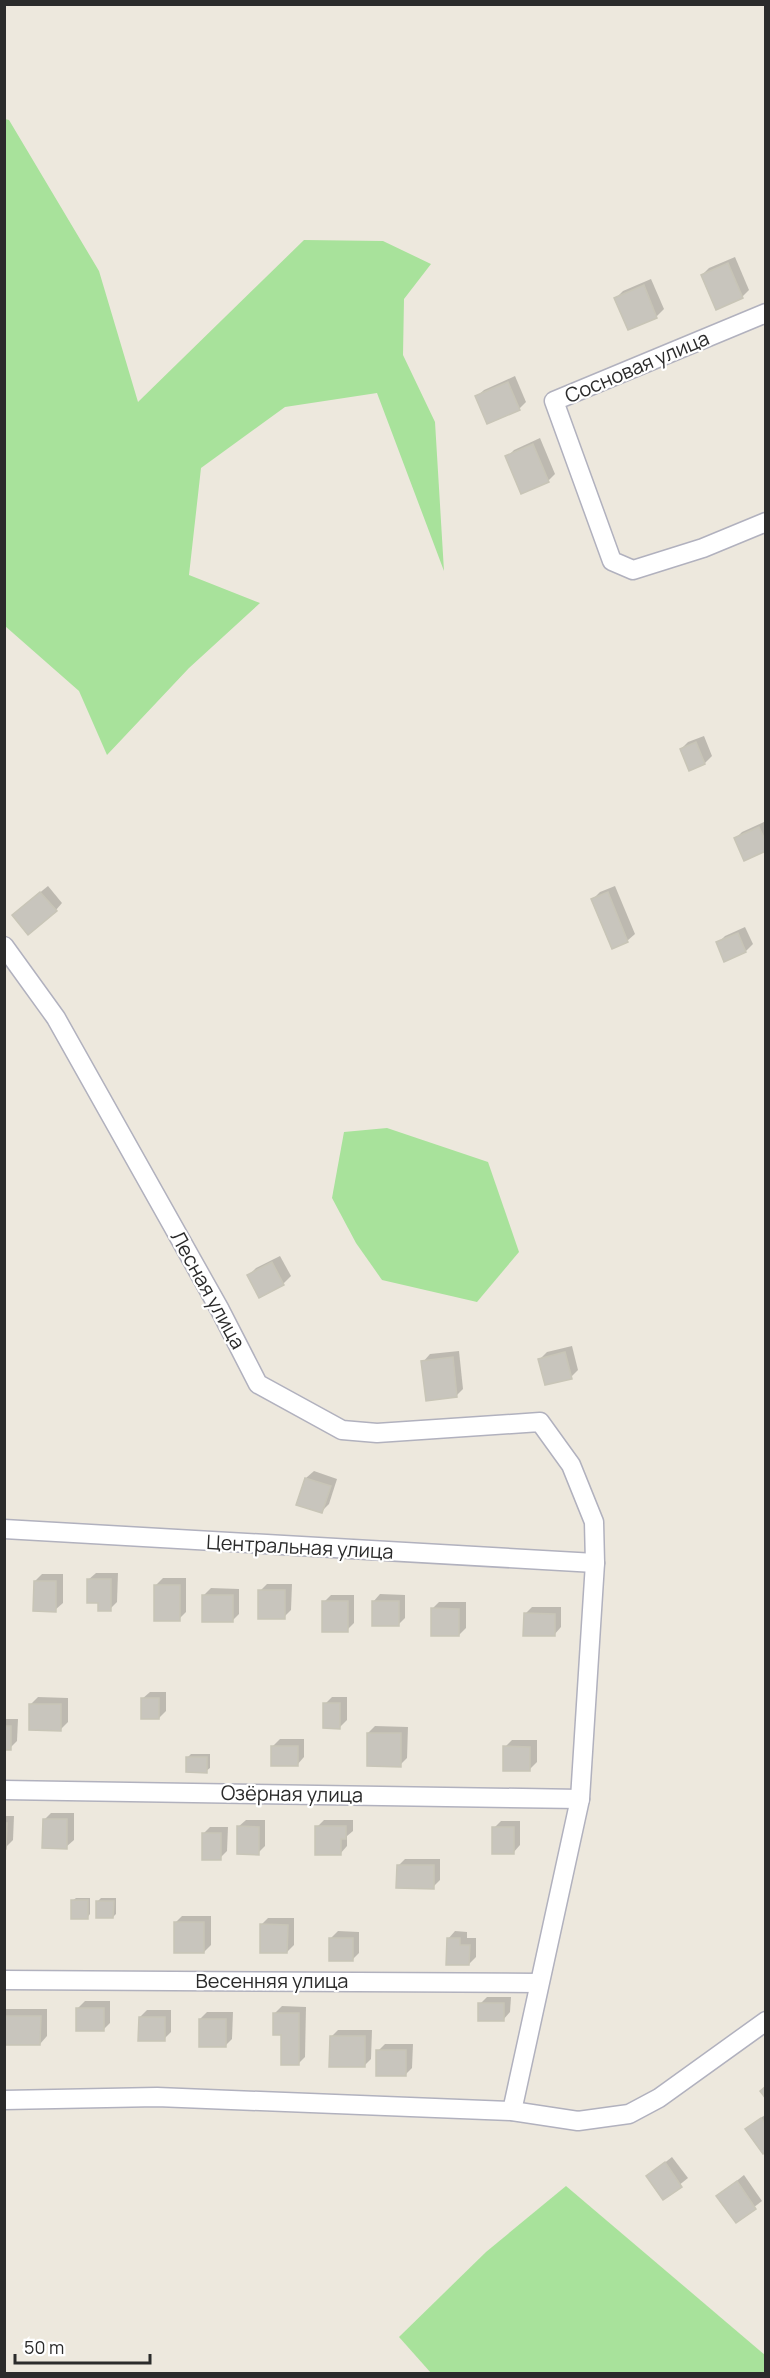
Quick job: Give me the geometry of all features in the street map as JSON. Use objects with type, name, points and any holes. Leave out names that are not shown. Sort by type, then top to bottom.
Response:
[{"type":"street","name":"Сосновая улица","points":[[765,314],[554,402],[612,561],[633,570],[703,549],[765,522]]},
{"type":"street","name":"Лесная улица","points":[[4,946],[56,1018],[220,1310],[258,1384],[342,1430],[377,1434],[540,1422],[570,1465],[594,1522],[595,1563]]},
{"type":"street","name":"Центральная улица","points":[[4,1529],[595,1563]]},
{"type":"street","points":[[512,2111],[580,1799],[595,1563]]},
{"type":"street","name":"Озёрная улица","points":[[4,1790],[580,1799]]},
{"type":"street","name":"Весенняя улица","points":[[4,1980],[539,1983]]},
{"type":"street","points":[[4,2100],[157,2097],[512,2111],[578,2121],[629,2114],[659,2098],[765,2021]]},
{"type":"green space","points":[[5,119],[9,120],[99,271],[138,402],[304,240],[383,241],[431,264],[404,299],[403,355],[435,422],[444,571],[377,393],[285,407],[201,468],[189,575],[260,603],[189,668],[107,755],[79,691],[5,626]]},
{"type":"green space","points":[[387,1128],[488,1162],[519,1252],[477,1302],[382,1280],[356,1243],[332,1198],[344,1132]]},
{"type":"green space","points":[[566,2186],[765,2355],[765,2373],[431,2373],[399,2337],[486,2252]]},
{"type":"building","points":[[728,263],[743,298],[716,310],[701,275]]},
{"type":"building","points":[[644,285],[657,318],[628,330],[614,298]]},
{"type":"building","points":[[508,382],[520,410],[487,424],[475,396]]},
{"type":"building","points":[[533,444],[549,482],[521,494],[505,456]]},
{"type":"building","points":[[696,742],[705,764],[689,771],[680,749]]},
{"type":"building","points":[[759,827],[766,842],[766,851],[744,861],[734,838]]},
{"type":"building","points":[[40,892],[57,911],[28,935],[12,915]]},
{"type":"building","points":[[608,892],[628,942],[612,949],[591,899]]},
{"type":"building","points":[[738,933],[746,952],[724,962],[716,942]]},
{"type":"building","points":[[272,1262],[284,1285],[259,1298],[247,1275]]},
{"type":"building","points":[[565,1352],[572,1379],[545,1385],[538,1359]]},
{"type":"building","points":[[453,1357],[457,1397],[426,1401],[421,1361]]},
{"type":"building","points":[[305,1478],[331,1486],[322,1513],[296,1505]]},
{"type":"building","points":[[87,1579],[111,1579],[111,1611],[98,1611],[98,1603],[87,1603]]},
{"type":"building","points":[[34,1581],[56,1581],[56,1612],[33,1611]]},
{"type":"building","points":[[154,1585],[180,1585],[180,1621],[154,1621]]},
{"type":"building","points":[[258,1590],[285,1590],[285,1619],[258,1619]]},
{"type":"building","points":[[202,1595],[233,1595],[233,1622],[202,1622]]},
{"type":"building","points":[[322,1601],[348,1601],[348,1632],[322,1632]]},
{"type":"building","points":[[372,1601],[399,1601],[399,1626],[372,1626]]},
{"type":"building","points":[[431,1608],[459,1609],[459,1636],[431,1636]]},
{"type":"building","points":[[524,1613],[555,1614],[555,1636],[523,1636]]},
{"type":"building","points":[[141,1698],[159,1698],[159,1719],[141,1719]]},
{"type":"building","points":[[323,1703],[340,1703],[340,1729],[323,1728]]},
{"type":"building","points":[[29,1704],[61,1704],[61,1731],[29,1730]]},
{"type":"building","points":[[4,1726],[11,1726],[11,1750],[4,1750]]},
{"type":"building","points":[[367,1733],[401,1733],[401,1767],[367,1766]]},
{"type":"building","points":[[271,1746],[298,1746],[298,1766],[271,1766]]},
{"type":"building","points":[[503,1746],[530,1747],[530,1771],[503,1771]]},
{"type":"building","points":[[186,1757],[207,1757],[207,1773],[186,1772]]},
{"type":"building","points":[[43,1819],[67,1819],[67,1849],[42,1848]]},
{"type":"building","points":[[4,1823],[7,1823],[6,1849],[4,1849]]},
{"type":"building","points":[[237,1826],[259,1827],[259,1855],[237,1854]]},
{"type":"building","points":[[315,1826],[346,1826],[346,1839],[341,1839],[341,1855],[315,1855]]},
{"type":"building","points":[[492,1827],[514,1827],[514,1854],[492,1854]]},
{"type":"building","points":[[202,1833],[221,1833],[221,1860],[202,1860]]},
{"type":"building","points":[[397,1865],[434,1865],[434,1889],[396,1888]]},
{"type":"building","points":[[71,1900],[88,1900],[88,1919],[71,1919]]},
{"type":"building","points":[[96,1901],[114,1901],[113,1918],[96,1918]]},
{"type":"building","points":[[174,1922],[204,1922],[204,1953],[174,1953]]},
{"type":"building","points":[[260,1924],[288,1925],[287,1953],[260,1953]]},
{"type":"building","points":[[329,1938],[353,1938],[353,1961],[329,1961]]},
{"type":"building","points":[[447,1938],[460,1938],[460,1945],[470,1945],[469,1965],[446,1965]]},
{"type":"building","points":[[478,2003],[504,2003],[504,2021],[478,2021]]},
{"type":"building","points":[[76,2008],[104,2008],[104,2031],[76,2031]]},
{"type":"building","points":[[273,2013],[299,2013],[299,2065],[281,2065],[281,2035],[273,2035]]},
{"type":"building","points":[[4,2016],[41,2016],[40,2045],[4,2045]]},
{"type":"building","points":[[139,2017],[165,2017],[165,2041],[138,2041]]},
{"type":"building","points":[[199,2019],[226,2019],[226,2047],[199,2047]]},
{"type":"building","points":[[330,2036],[365,2036],[365,2067],[329,2067]]},
{"type":"building","points":[[376,2050],[406,2050],[406,2076],[376,2076]]},
{"type":"building","points":[[766,2086],[766,2099],[760,2091]]},
{"type":"building","points":[[761,2118],[766,2125],[766,2152],[763,2154],[745,2129]]},
{"type":"building","points":[[665,2162],[682,2187],[663,2200],[646,2176]]},
{"type":"building","points":[[737,2181],[756,2209],[736,2223],[716,2196]]}]
